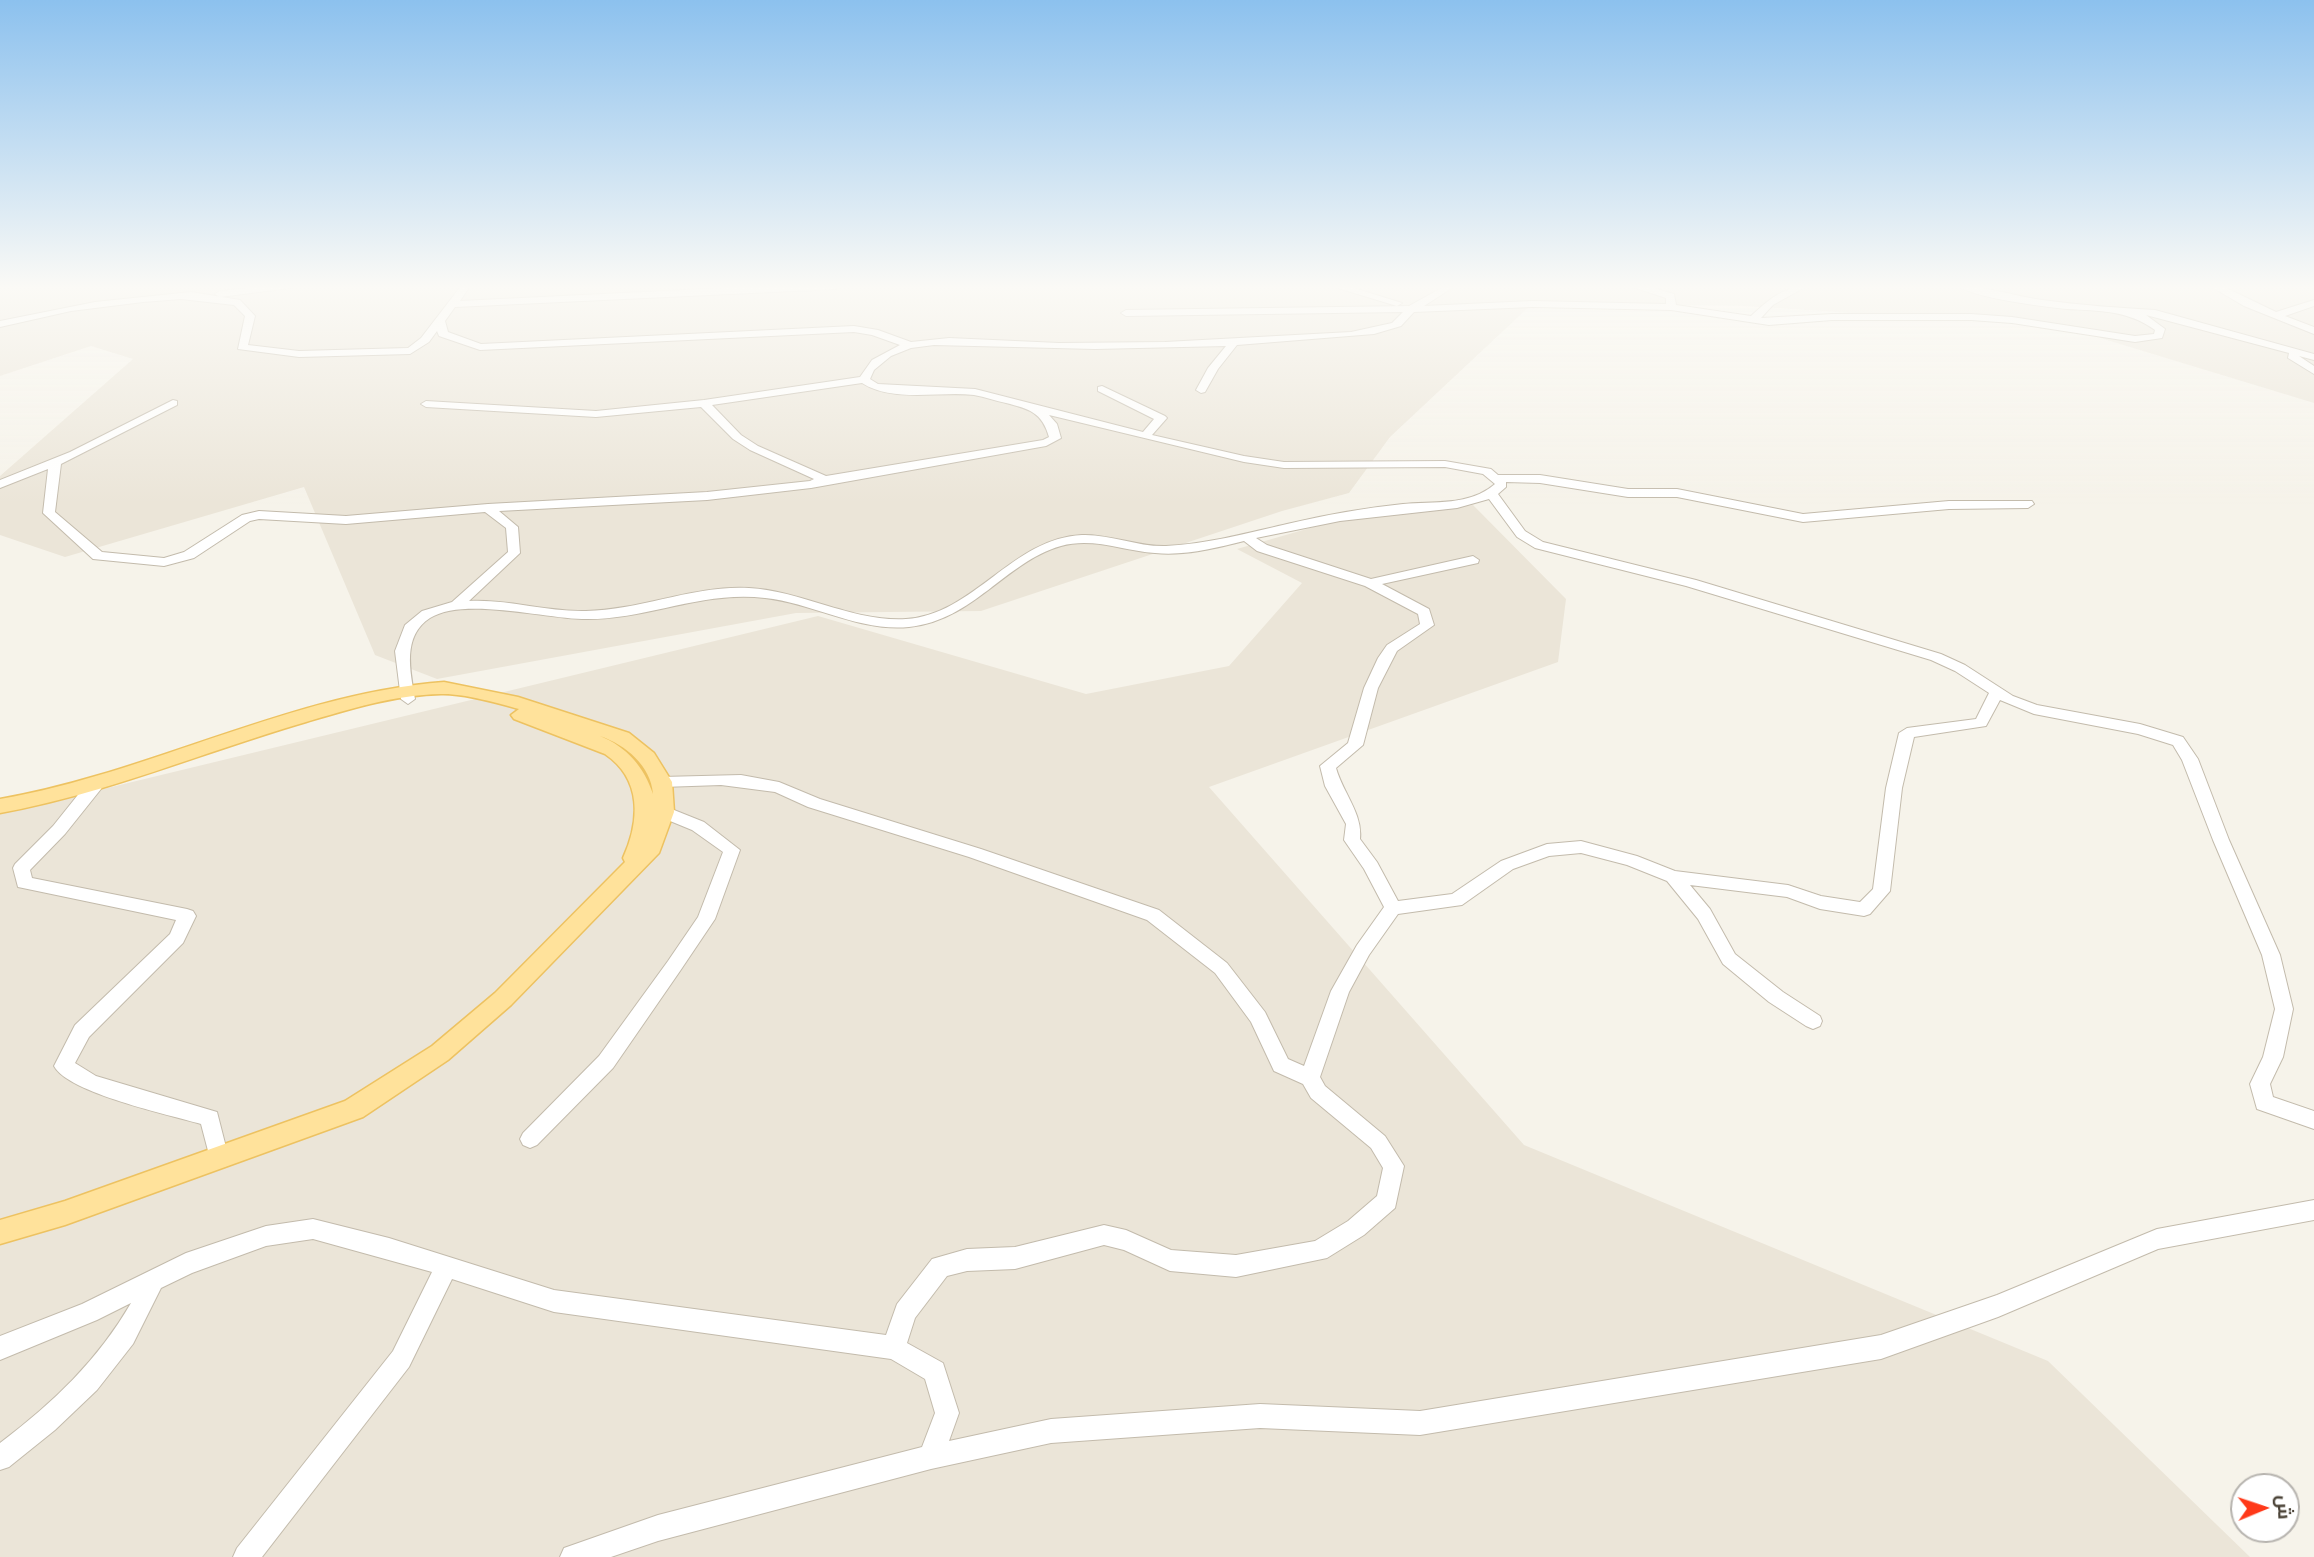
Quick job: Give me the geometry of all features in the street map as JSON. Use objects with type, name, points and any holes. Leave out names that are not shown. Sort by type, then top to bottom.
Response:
[{"type":"main road","points":[[0,806],[176,768],[302,726],[407,695],[444,688],[498,698],[622,737],[648,757],[662,782],[664,812],[652,848],[503,999],[440,1054],[354,1109],[65,1213],[0,1232]]},
{"type":"main road","points":[[407,695],[456,699],[514,713],[601,744],[621,755],[642,785],[648,803],[638,850],[623,878]]},
{"type":"main road","points":[[0,1243],[65,1213]]},
{"type":"street","points":[[864,380],[867,370],[882,359]]},
{"type":"street","points":[[1201,390],[1221,359]]},
{"type":"street","points":[[2296,359],[2314,371]]},
{"type":"street","points":[[407,695],[401,656],[408,632],[424,614],[458,604],[584,615],[650,608],[712,594],[747,592],[784,597],[842,616],[880,624],[913,623],[946,614],[1056,542],[1102,540],[1161,550],[1199,547],[1306,523],[1492,495],[1502,484],[1486,471],[1445,464],[1284,465],[1244,459],[975,392],[900,390],[875,387],[864,380],[704,403],[596,414],[426,404]]},
{"type":"street","points":[[1102,389],[1161,418],[1145,436]]},
{"type":"street","points":[[0,484],[55,461],[173,403]]},
{"type":"street","points":[[704,403],[737,437],[754,448],[825,480]]},
{"type":"street","points":[[55,461],[50,513],[98,556],[164,562],[189,555],[246,518],[259,515],[346,520],[488,508],[707,496],[811,484],[1046,443],[1055,438],[1051,424],[1040,410]]},
{"type":"street","points":[[1495,478],[1540,480],[1628,493],[1677,493],[1803,518],[1949,505],[2028,504]]},
{"type":"street","points":[[1492,495],[1521,534],[1539,545],[1690,583],[1936,657],[1960,667],[1996,693],[2048,713],[2140,729],[2178,741],[2190,759],[2221,840],[2271,955],[2284,1009],[2273,1057],[2260,1084],[2264,1103],[2314,1120]]},
{"type":"street","points":[[458,604],[514,553],[512,527],[488,508]]},
{"type":"street","points":[[1246,537],[1262,548],[1370,583],[1424,612],[1427,625],[1392,648],[1382,661],[1354,745],[1328,766],[1333,786],[1354,824],[1352,840],[1371,866],[1393,908]]},
{"type":"street","points":[[1370,583],[1473,560]]},
{"type":"street","points":[[1310,1078],[1340,991],[1363,950],[1393,908],[1456,900],[1507,865],[1559,849],[1581,847],[1631,860],[1673,877],[1788,891],[1820,902],[1864,909],[1881,891],[1894,788],[1907,733],[1981,723],[1996,693]]},
{"type":"street","points":[[662,782],[733,778],[797,792],[814,803],[975,853],[1153,915],[1221,968],[1258,1017],[1280,1065],[1310,1078],[1318,1092],[1378,1142],[1394,1166],[1387,1201],[1356,1228],[1319,1251],[1237,1266],[1170,1260],[1126,1240],[1104,1235],[1015,1258],[967,1260],[940,1267],[905,1312],[894,1348]]},
{"type":"street","points":[[100,784],[21,868],[24,883],[187,916],[177,938],[82,1031],[64,1066],[90,1083],[211,1118],[219,1159]]},
{"type":"street","points":[[530,1139],[606,1062],[706,919],[732,850],[698,827],[664,812]]},
{"type":"street","points":[[1673,877],[1704,914],[1729,959],[1776,997],[1813,1021]]},
{"type":"street","points":[[573,1557],[658,1528],[931,1457],[1051,1432],[1260,1416],[1420,1423],[1881,1347],[1998,1306],[2157,1239],[2314,1210]]},
{"type":"street","points":[[0,1348],[152,1283],[186,1264],[266,1236],[313,1229],[389,1248],[554,1301],[894,1348],[935,1371],[947,1413],[931,1457]]},
{"type":"street","points":[[246,1557],[401,1359],[447,1266]]},
{"type":"street","points":[[0,1458],[60,1412],[104,1367],[139,1315],[152,1283]]},
{"type":"shaded area","points":[[0,359],[53,359],[0,376]]},
{"type":"shaded area","points":[[133,359],[1474,359],[1390,437],[1349,493],[1282,511],[981,611],[796,613],[437,679],[375,655],[304,487],[65,557],[0,535],[0,476]]},
{"type":"shaded area","points":[[2168,359],[2314,359],[2314,403]]},
{"type":"shaded area","points":[[1473,505],[1566,599],[1558,662],[1209,787],[1524,1145],[2048,1361],[2230,1538],[2230,1543],[2236,1543],[2250,1557],[0,1557],[0,814],[818,616],[1086,694],[1229,666],[1302,583],[1237,549],[1338,520]]}]
